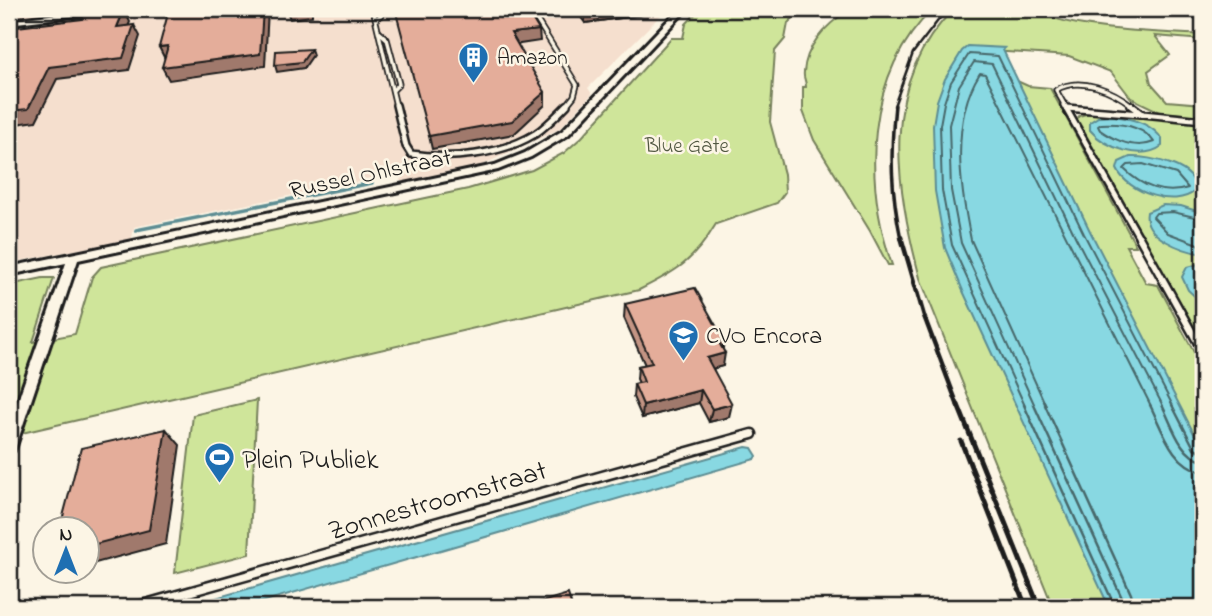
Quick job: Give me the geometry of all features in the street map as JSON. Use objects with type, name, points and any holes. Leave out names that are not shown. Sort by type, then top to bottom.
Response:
[{"type":"street","points":[[9,22],[113,9]]},
{"type":"street","name":"Russel Ohlstraat","points":[[9,271],[498,167],[528,155],[565,132],[683,9]]},
{"type":"street","points":[[9,446],[73,258]]},
{"type":"lane","points":[[373,9],[406,146],[411,154],[437,157],[511,144],[542,130],[573,98],[576,85],[530,9]]},
{"type":"lane","points":[[376,19],[381,15],[380,9]]},
{"type":"lane","points":[[1143,114],[1119,95],[1100,87],[1058,87],[1056,90],[1203,352]]},
{"type":"lane","points":[[1066,108],[1203,120]]},
{"type":"lane","name":"Zonnestroomstraat","points":[[135,607],[752,434]]},
{"type":"shaded area","name":"Blue Gate","points":[[9,9],[667,9],[588,88],[592,94],[559,129],[476,168],[406,183],[401,181],[398,174],[134,227],[132,239],[9,263]]},
{"type":"green space","name":"Blue Gate","points":[[700,9],[802,9],[788,23],[785,39],[775,51],[770,122],[784,174],[785,192],[777,203],[716,224],[692,256],[674,271],[639,290],[9,436],[9,285],[54,278],[33,342],[75,334],[92,277],[101,267],[468,189],[532,170],[564,153],[582,137],[671,38],[683,38],[686,24]]},
{"type":"green space","points":[[850,9],[933,9],[911,35],[894,64],[882,96],[876,130],[874,164],[877,198],[892,265],[888,265],[814,140],[803,111],[803,87],[806,87],[804,72],[809,52],[826,28]]},
{"type":"green space","points":[[954,9],[1039,9],[1066,22],[1089,26],[1203,35],[1203,40],[1155,36],[1170,55],[1148,71],[1151,83],[1167,101],[1203,104],[1203,116],[1160,112],[1131,98],[1111,72],[1069,56],[975,50],[1126,607],[1053,607],[920,278],[904,208],[900,172],[904,102],[913,69],[930,38]]},
{"type":"green space","points":[[1017,81],[1028,86],[1050,88],[1136,246],[1126,246],[1146,283],[1158,285],[1203,369],[1203,525]]},
{"type":"green space","points":[[1093,112],[1203,122],[1203,343],[1077,119]]},
{"type":"green space","name":"Plein Publiek","points":[[257,400],[249,554],[175,573],[193,415]]},
{"type":"water","points":[[968,46],[1005,48],[1003,50],[1090,231],[1203,451],[1203,607],[1109,607],[963,291],[945,248],[935,191],[933,125],[937,101],[945,79]]},
{"type":"water","points":[[1113,116],[1146,125],[1162,139],[1162,146],[1144,152],[1124,150],[1105,142],[1090,130],[1090,122],[1098,117]]},
{"type":"water","points":[[1130,157],[1149,158],[1181,169],[1194,182],[1195,191],[1186,196],[1164,198],[1141,191],[1122,177],[1117,169],[1119,162]]},
{"type":"water","points":[[1163,205],[1181,206],[1203,213],[1203,254],[1176,246],[1151,229],[1147,212]]},
{"type":"water","points":[[1203,263],[1203,304],[1188,290],[1182,277],[1187,267]]},
{"type":"water","points":[[746,447],[752,448],[757,456],[755,459],[244,607],[184,607]]},
{"type":"building","points":[[263,9],[260,54],[162,67],[168,46],[159,47],[169,10]]},
{"type":"building","name":"Amazon","points":[[395,9],[526,9],[539,30],[511,33],[545,92],[512,121],[429,136]]},
{"type":"building","points":[[583,9],[606,9],[585,12]]},
{"type":"building","points":[[124,10],[117,27],[134,25],[123,58],[49,67],[28,109],[9,111],[9,28],[82,19],[84,15]]},
{"type":"building","points":[[311,49],[302,62],[275,65],[276,51]]},
{"type":"building","name":"CVO Encora","points":[[695,288],[724,340],[718,341],[725,353],[707,358],[732,404],[712,409],[701,390],[643,405],[634,384],[644,382],[638,366],[652,363],[625,304]]},
{"type":"building","points":[[166,429],[149,530],[102,542],[102,514],[64,514],[81,448]]},
{"type":"building","points":[[568,594],[572,607],[525,607]]},
{"type":"waterway","points":[[136,230],[372,183]]},
{"type":"railway","points":[[894,106],[913,53],[947,9]]},
{"type":"railway","points":[[895,105],[892,172],[901,239]]},
{"type":"railway","points":[[901,237],[924,316],[958,406]]},
{"type":"railway","points":[[958,405],[1039,607]]},
{"type":"railway","points":[[961,441],[1026,607]]},
{"type":"place","name":"Amazon","points":[[474,84]]},
{"type":"place","name":"CVO Encora","points":[[683,362]]},
{"type":"place","name":"Plein Publiek","points":[[219,485]]}]
